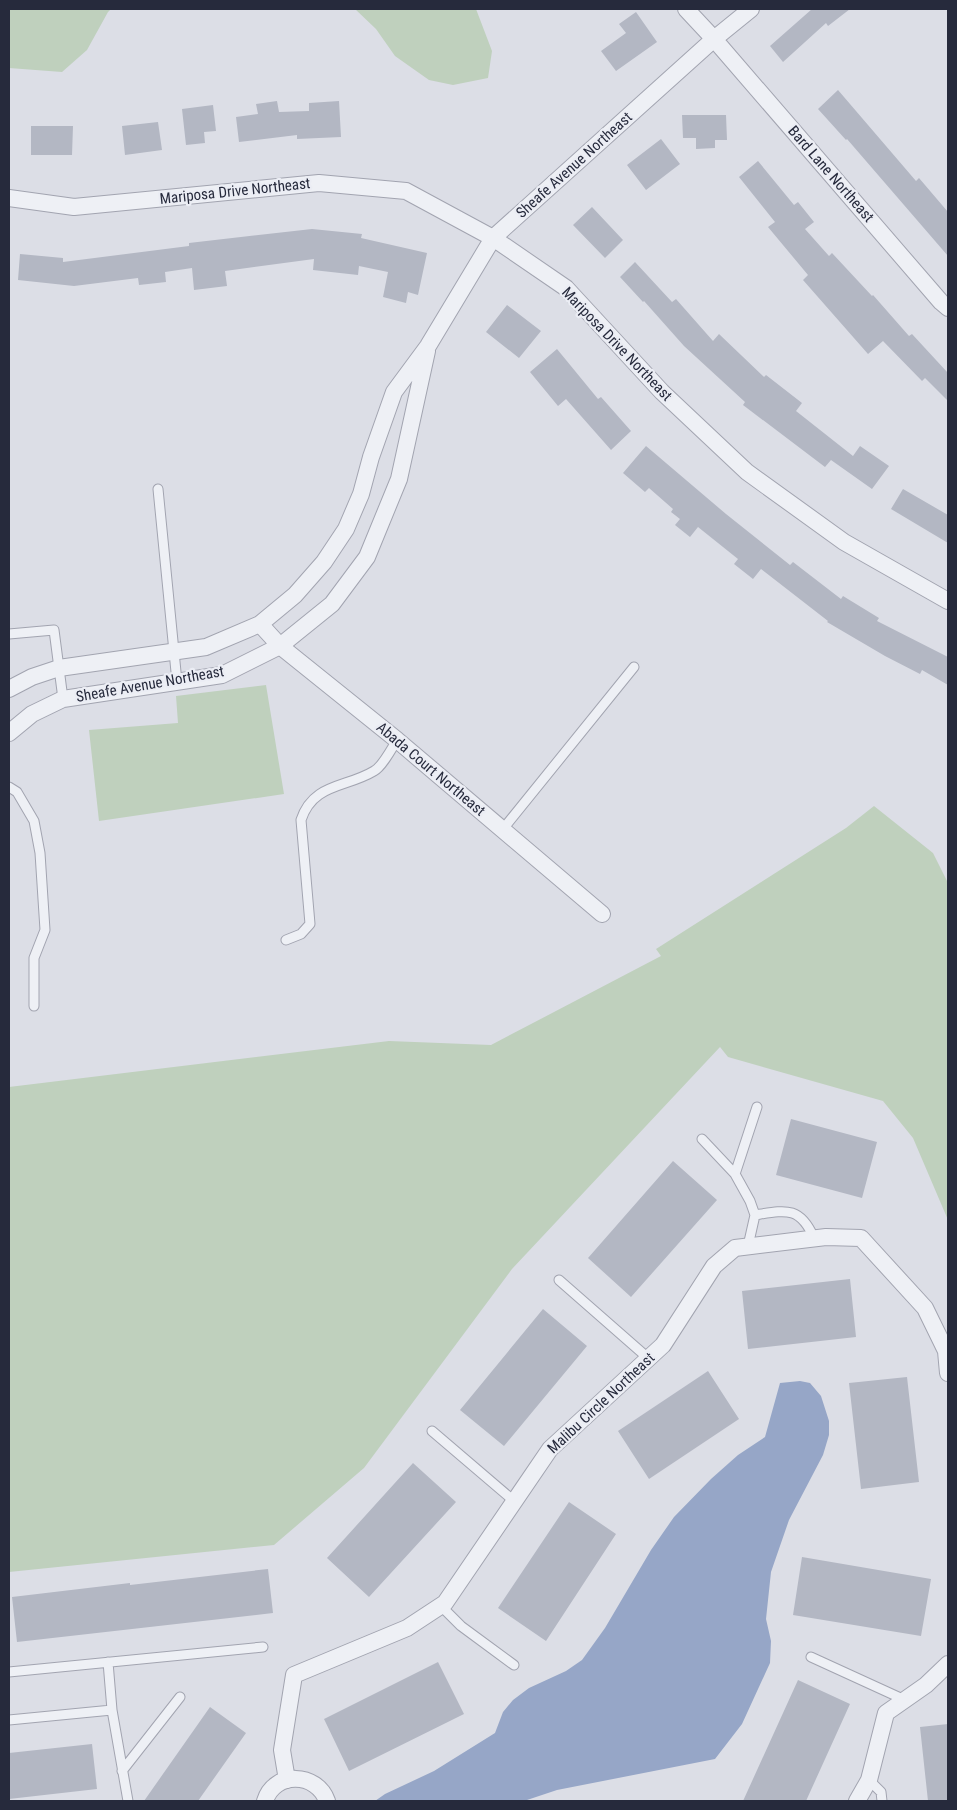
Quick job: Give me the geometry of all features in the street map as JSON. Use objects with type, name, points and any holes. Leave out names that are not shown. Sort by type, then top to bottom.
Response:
[{"type":"street","name":"Bard Lane Northeast","points":[[686,9],[948,308]]},
{"type":"street","name":"Sheafe Avenue Northeast","points":[[9,689],[32,677],[59,668],[206,648],[260,624],[295,595],[324,562],[346,529],[361,494],[371,457],[394,392],[428,346],[493,238],[714,39],[751,9]]},
{"type":"street","name":"Mariposa Drive Northeast","points":[[9,198],[74,206],[319,183],[406,191],[493,238],[566,288],[662,392],[747,472],[844,542],[948,601]]},
{"type":"street","name":"Sheafe Avenue Northeast","points":[[9,732],[32,714],[63,698],[222,675],[280,646],[332,604],[367,557],[399,479],[428,346]]},
{"type":"street","name":"Abada Court Northeast","points":[[260,624],[280,646],[397,740],[602,914]]},
{"type":"street","name":"Malibu Circle Northeast","points":[[287,1780],[282,1750],[294,1675],[407,1628],[445,1603],[550,1448],[663,1345],[714,1266],[735,1248],[826,1237],[861,1238],[925,1308],[946,1351],[948,1373]]},
{"type":"street","points":[[857,1801],[869,1780],[886,1713],[926,1685],[948,1664]]},
{"type":"street","points":[[265,1801],[272,1788],[287,1780],[297,1778],[317,1786],[327,1801]]},
{"type":"lane","points":[[158,489],[177,682]]},
{"type":"lane","points":[[9,634],[54,630],[63,698]]},
{"type":"lane","points":[[503,829],[634,667]]},
{"type":"lane","points":[[286,940],[301,934],[310,924],[301,820],[305,808],[321,792],[376,770],[397,740]]},
{"type":"lane","points":[[9,787],[17,792],[34,821],[40,854],[45,930],[34,958],[34,1006]]},
{"type":"lane","points":[[735,1174],[757,1108]]},
{"type":"lane","points":[[702,1139],[735,1174],[750,1201],[754,1215],[748,1246]]},
{"type":"lane","points":[[754,1215],[778,1212],[793,1213],[802,1218],[814,1238]]},
{"type":"lane","points":[[559,1280],[648,1358]]},
{"type":"lane","points":[[432,1431],[514,1501]]},
{"type":"lane","points":[[441,1606],[461,1626],[514,1665]]},
{"type":"lane","points":[[9,1672],[263,1647]]},
{"type":"lane","points":[[811,1657],[905,1700]]},
{"type":"lane","points":[[108,1662],[112,1710],[128,1801]]},
{"type":"lane","points":[[122,1771],[180,1697]]},
{"type":"lane","points":[[9,1720],[112,1710]]},
{"type":"lane","points":[[869,1780],[881,1792],[882,1801]]},
{"type":"green space","points":[[9,9],[111,9],[87,50],[62,72],[9,68]]},
{"type":"green space","points":[[355,9],[476,9],[492,51],[488,78],[453,85],[429,80],[395,56],[376,29]]},
{"type":"green space","points":[[266,685],[284,794],[99,821],[89,730],[178,723],[176,696]]},
{"type":"green space","points":[[874,806],[933,853],[948,883],[948,1220],[913,1138],[883,1101],[728,1057],[720,1047],[512,1269],[364,1468],[274,1545],[9,1572],[9,1087],[389,1041],[491,1045],[661,956],[656,949],[846,828]]},
{"type":"water","points":[[800,1381],[810,1383],[821,1396],[829,1421],[829,1435],[823,1455],[789,1520],[771,1572],[766,1619],[771,1641],[770,1663],[742,1724],[715,1759],[557,1790],[524,1801],[375,1801],[385,1794],[434,1771],[495,1733],[503,1712],[513,1700],[529,1688],[566,1671],[582,1660],[605,1628],[651,1550],[674,1517],[711,1479],[738,1455],[765,1437],[780,1383]]},
{"type":"building","points":[[812,9],[850,9],[828,26],[826,23],[783,62],[770,46]]},
{"type":"building","points":[[636,12],[657,42],[616,71],[601,51],[626,33],[619,24]]},
{"type":"building","points":[[838,90],[916,181],[919,178],[948,212],[948,256],[847,139],[818,109]]},
{"type":"building","points":[[277,101],[279,112],[309,111],[309,103],[339,101],[341,137],[297,139],[297,135],[239,142],[236,117],[258,114],[256,104]]},
{"type":"building","points":[[213,105],[216,131],[204,132],[205,143],[186,145],[182,109]]},
{"type":"building","points":[[682,115],[726,115],[727,140],[715,140],[715,148],[696,149],[696,138],[683,138]]},
{"type":"building","points":[[158,122],[162,150],[125,155],[122,126]]},
{"type":"building","points":[[31,126],[73,126],[72,155],[31,155]]},
{"type":"building","points":[[661,139],[680,164],[646,190],[627,165]]},
{"type":"building","points":[[758,161],[794,205],[798,202],[814,222],[805,229],[829,256],[832,253],[909,336],[912,334],[948,373],[948,401],[925,378],[922,381],[883,341],[868,354],[803,280],[808,275],[768,227],[775,222],[739,177]]},
{"type":"building","points":[[592,207],[623,240],[605,258],[573,225]]},
{"type":"building","points":[[312,229],[362,234],[361,238],[427,253],[418,295],[408,292],[406,303],[383,297],[388,272],[359,266],[358,275],[313,270],[314,259],[225,271],[227,286],[194,290],[192,268],[165,272],[166,282],[139,285],[138,278],[74,286],[18,280],[20,254],[63,258],[63,262],[189,246],[189,243]]},
{"type":"building","points":[[635,262],[672,302],[676,299],[713,341],[719,334],[764,377],[766,375],[802,403],[796,411],[853,456],[860,446],[889,466],[872,489],[831,460],[825,467],[743,405],[745,402],[684,346],[620,277]]},
{"type":"building","points":[[507,305],[541,331],[519,358],[486,332]]},
{"type":"building","points":[[557,349],[598,399],[601,397],[631,431],[611,450],[566,399],[558,406],[530,372]]},
{"type":"building","points":[[646,446],[790,565],[793,562],[841,599],[843,596],[879,618],[877,621],[948,657],[948,685],[922,670],[920,674],[885,656],[827,622],[761,569],[753,579],[734,564],[738,559],[698,527],[690,537],[675,525],[680,519],[671,512],[673,509],[649,488],[645,492],[623,473]]},
{"type":"building","points":[[903,489],[948,515],[948,543],[891,509]]},
{"type":"building","points":[[791,1119],[877,1142],[862,1198],[776,1175]]},
{"type":"building","points":[[673,1161],[717,1200],[631,1297],[588,1258]]},
{"type":"building","points":[[850,1279],[856,1337],[748,1349],[742,1291]]},
{"type":"building","points":[[543,1309],[587,1346],[504,1446],[460,1410]]},
{"type":"building","points":[[708,1371],[739,1419],[649,1479],[618,1431]]},
{"type":"building","points":[[907,1377],[919,1482],[861,1489],[849,1383]]},
{"type":"building","points":[[413,1463],[456,1502],[369,1597],[327,1558]]},
{"type":"building","points":[[569,1502],[616,1534],[546,1641],[498,1608]]},
{"type":"building","points":[[802,1557],[931,1579],[921,1636],[793,1615]]},
{"type":"building","points":[[268,1569],[273,1613],[17,1642],[12,1597]]},
{"type":"building","points":[[438,1662],[464,1714],[349,1771],[324,1719]]},
{"type":"building","points":[[798,1680],[850,1704],[806,1801],[743,1801]]},
{"type":"building","points":[[210,1707],[246,1733],[198,1801],[144,1801]]},
{"type":"building","points":[[948,1724],[948,1801],[928,1801],[920,1727]]},
{"type":"building","points":[[92,1744],[97,1789],[9,1799],[9,1753]]}]
